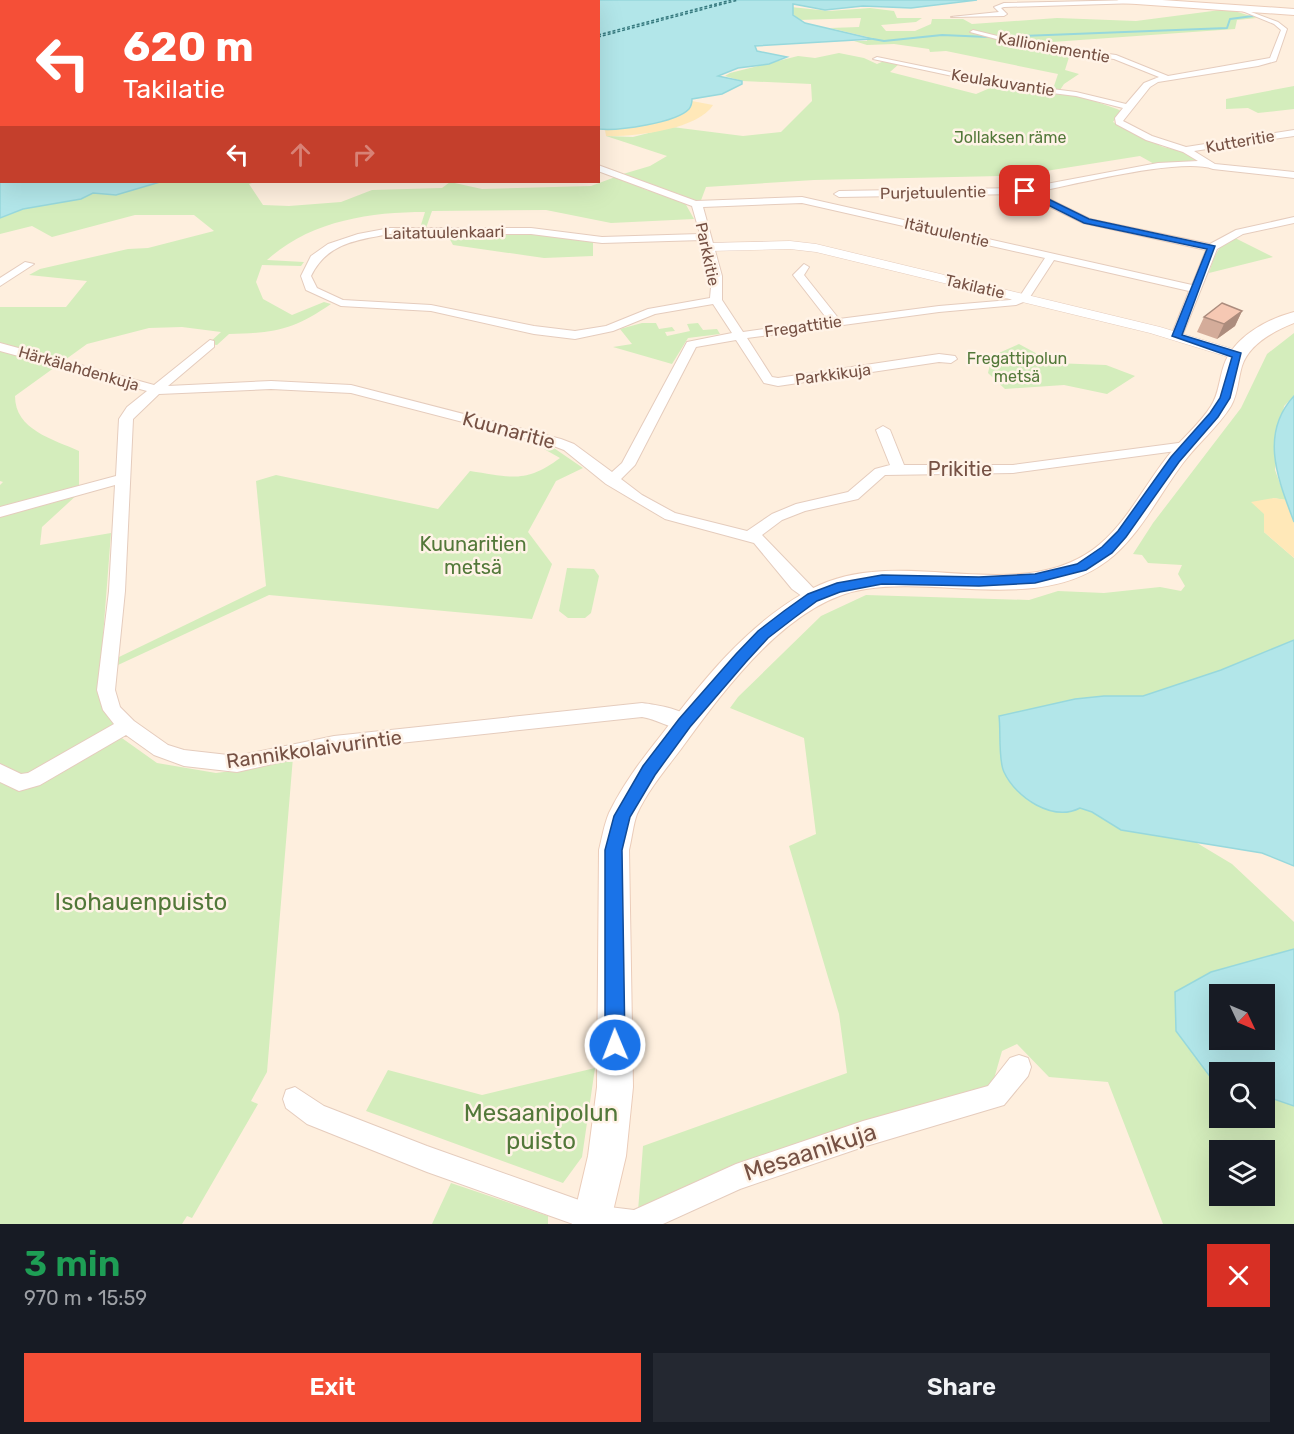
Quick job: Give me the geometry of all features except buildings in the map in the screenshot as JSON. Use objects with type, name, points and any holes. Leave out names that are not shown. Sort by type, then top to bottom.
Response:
[{"type":"main road","points":[[1122,0],[1233,4],[1294,12]]},
{"type":"main road","points":[[592,1221],[607,1156],[615,1087],[614,850],[622,816],[637,786],[685,723],[763,634],[813,598],[837,588],[882,579],[979,581],[1023,579],[1081,567],[1107,550],[1122,534],[1186,446],[1221,405],[1238,355],[1270,328],[1294,317]]},
{"type":"street","points":[[954,16],[1004,14],[997,8],[1004,5],[1137,2]]},
{"type":"street","points":[[1233,4],[1283,28],[1285,32],[1281,52],[1273,59],[1263,63],[1167,78],[1147,85],[1119,119],[1121,124],[1156,141],[1186,150],[1204,163],[1245,171],[1294,176]]},
{"type":"street","name":"Kallioniementie","points":[[973,32],[1026,45],[1116,57],[1167,78]]},
{"type":"street","name":"Keulakuvantie","points":[[877,59],[1004,85],[1084,95],[1128,107]]},
{"type":"street","name":"Kutteritie","points":[[1186,150],[1294,133]]},
{"type":"street","name":"Purjetuulentie","points":[[839,194],[1025,191],[1158,166],[1204,163]]},
{"type":"street","points":[[600,169],[647,188],[676,195],[694,204]]},
{"type":"street","points":[[1025,191],[1087,221],[1212,248]]},
{"type":"street","name":"Itätuulentie","points":[[694,204],[802,200],[1197,289]]},
{"type":"street","name":"Parkkitie","points":[[694,204],[698,207],[718,284],[716,300],[739,335]]},
{"type":"street","points":[[1177,336],[1212,248],[1223,238],[1236,233],[1294,220]]},
{"type":"street","name":"Laitatuulenkaari","points":[[707,242],[603,240],[531,231],[390,231],[362,236],[332,246],[315,258],[306,276],[312,290],[341,303],[431,308],[534,330],[575,335],[609,329],[652,310],[716,300]]},
{"type":"street","name":"Takilatie","points":[[707,242],[808,246],[1177,336],[1238,355]]},
{"type":"street","points":[[1024,298],[1051,256]]},
{"type":"street","points":[[0,283],[29,264]]},
{"type":"street","points":[[804,267],[798,275],[835,322]]},
{"type":"street","name":"Fregattitie","points":[[611,481],[628,465],[687,349],[702,341],[835,322],[1007,303],[1024,298]]},
{"type":"street","name":"Parkkikuja","points":[[739,335],[766,378],[773,382],[939,358],[951,359]]},
{"type":"street","name":"Rannikkolaivurintie","points":[[210,344],[126,419],[117,591],[106,690],[112,710],[127,726],[161,750],[201,761],[237,764],[334,743],[642,710],[661,713],[685,723]]},
{"type":"street","name":"Härkälahdenkuja","points":[[0,347],[157,390]]},
{"type":"street","name":"Kuunaritie","points":[[157,390],[271,385],[351,389],[556,442],[569,447],[611,481],[670,516],[751,535],[764,544],[798,585],[813,598]]},
{"type":"street","points":[[883,430],[899,469]]},
{"type":"street","name":"Prikitie","points":[[751,535],[777,517],[801,507],[853,496],[880,472],[899,469],[1013,469],[1186,446]]},
{"type":"street","points":[[0,512],[122,479]]},
{"type":"street","points":[[0,772],[19,783],[33,779],[127,726]]},
{"type":"street","name":"Mesaanikuja","points":[[295,1099],[316,1115],[592,1221],[635,1224],[736,1176],[863,1134],[995,1096],[1019,1067]]},
{"type":"green space","points":[[791,7],[829,11],[870,8],[894,11],[897,18],[922,18],[916,22],[881,25],[886,31],[915,31],[931,24],[932,19],[963,19],[972,24],[1057,18],[1136,21],[1228,9],[1257,18],[1237,20],[1235,29],[1038,43],[1048,50],[1070,54],[1065,70],[1079,74],[1064,84],[1060,90],[1053,89],[1058,74],[946,51],[930,52],[929,49],[894,44],[867,45],[854,41],[867,41],[868,37],[830,28],[859,27],[861,18],[799,20],[793,14]]},
{"type":"green space","name":"Jollaksen räme","points":[[839,53],[864,58],[877,64],[884,61],[899,64],[890,72],[976,94],[997,85],[1074,94],[1121,111],[1113,122],[1163,147],[1182,151],[1196,160],[1156,165],[1140,156],[1015,176],[1037,189],[1011,191],[1001,176],[814,180],[706,187],[700,203],[690,201],[679,194],[649,188],[623,174],[650,166],[667,156],[606,136],[633,137],[672,127],[743,136],[781,132],[812,101],[811,84],[742,81],[725,76],[798,56],[815,58]]},
{"type":"green space","points":[[1294,86],[1294,109],[1258,113],[1248,108],[1226,109],[1226,99]]},
{"type":"green space","points":[[618,176],[646,190],[674,196],[685,203],[694,219],[611,223],[546,210],[432,211],[426,228],[420,228],[425,212],[383,214],[341,221],[302,236],[267,260],[304,262],[301,266],[262,265],[256,282],[263,299],[292,315],[324,302],[331,304],[306,320],[271,331],[229,334],[217,345],[208,344],[221,332],[182,327],[149,328],[87,344],[15,396],[21,417],[28,425],[37,432],[79,451],[79,493],[42,527],[40,545],[111,533],[99,688],[117,728],[30,776],[18,777],[0,766],[0,485],[3,482],[0,481],[0,307],[66,307],[87,281],[29,275],[40,269],[128,249],[148,248],[214,231],[194,215],[135,215],[52,237],[32,226],[0,234],[0,218],[23,209],[81,199],[93,193],[116,195],[157,183],[252,183],[249,184],[263,205],[289,206],[341,202],[372,190],[442,188],[449,183],[482,189],[591,186]]},
{"type":"green space","points":[[527,233],[593,242],[593,256],[544,258],[453,245],[447,234]]},
{"type":"green space","points":[[1233,237],[1273,257],[1209,273],[1220,248]]},
{"type":"green space","points":[[642,323],[656,323],[659,329],[672,327],[675,331],[665,332],[667,336],[690,331],[687,324],[698,323],[703,330],[717,329],[720,334],[688,338],[672,364],[613,347],[632,344],[620,329]]},
{"type":"green space","points":[[1294,333],[1294,396],[1284,406],[1275,470],[1286,500],[1273,498],[1264,514],[1264,532],[1294,558],[1294,640],[1221,670],[1143,696],[1104,696],[1204,825],[1294,866],[1262,853],[1192,840],[1232,864],[1294,922],[1294,949],[1211,972],[1209,1050],[1218,1050],[1219,1062],[1209,1062],[1209,1128],[1275,1128],[1275,1099],[1294,1106],[1294,1224],[1163,1224],[1108,1082],[1049,1077],[1017,1044],[1002,1051],[991,1089],[638,1211],[643,1146],[847,1073],[839,1014],[789,846],[816,834],[804,738],[730,708],[738,697],[821,616],[866,595],[1029,600],[1058,591],[1104,593],[1160,587],[1181,591],[1185,586],[1178,574],[1182,565],[1148,563],[1142,555],[1133,554],[1153,523],[1241,408],[1267,354]]},
{"type":"green space","name":"Fregattipolun metsä","points":[[1019,344],[1054,363],[1106,365],[1135,376],[1107,394],[1064,385],[1005,389],[988,373],[992,356]]},
{"type":"green space","name":"Kuunaritien metsä","points":[[548,444],[583,468],[556,481],[528,532],[552,564],[532,619],[269,595],[118,665],[119,657],[266,586],[256,481],[276,475],[438,509],[470,471],[517,476],[537,472],[548,466],[560,458],[544,449]]},
{"type":"green space","points":[[567,568],[594,569],[599,576],[591,613],[585,618],[568,618],[559,611]]},
{"type":"green space","name":"Isohauenpuisto","points":[[119,736],[157,763],[216,773],[255,768],[293,757],[267,1072],[251,1101],[258,1104],[192,1218],[187,1216],[182,1224],[0,1224],[0,779],[23,790]]},
{"type":"green space","name":"Mesaanipolun puisto","points":[[595,1068],[582,1157],[563,1183],[366,1111],[388,1070],[482,1095]]},
{"type":"green space","points":[[451,1183],[548,1216],[548,1224],[432,1224]]},
{"type":"sand","points":[[692,101],[713,105],[694,121],[679,126],[647,133],[606,136],[605,130],[640,126],[677,115]]},
{"type":"sand","points":[[1274,498],[1286,500],[1294,522],[1294,558],[1264,532],[1264,514],[1251,502]]},
{"type":"water","points":[[600,0],[977,0],[911,8],[863,6],[825,10],[793,4],[793,15],[805,23],[873,39],[755,46],[757,51],[787,57],[769,64],[738,68],[718,76],[742,81],[742,84],[722,94],[692,99],[689,109],[682,114],[646,125],[600,129]]},
{"type":"water","points":[[0,183],[157,183],[116,195],[93,193],[81,199],[23,209],[0,218]]},
{"type":"water","points":[[1294,396],[1294,522],[1282,490],[1274,441],[1283,411]]},
{"type":"water","points":[[1294,640],[1294,866],[1262,853],[1121,830],[1092,812],[1080,808],[1069,812],[1047,810],[1026,799],[1017,791],[1004,772],[1001,760],[999,716],[1075,699],[1143,696],[1221,670]]},
{"type":"water","points":[[1294,949],[1294,1106],[1275,1099],[1275,1062],[1209,1062],[1209,1075],[1176,1031],[1175,992],[1211,972]]},
{"type":"waterway","points":[[1000,37],[1227,28],[1230,19],[1253,16]]},
{"type":"waterway","points":[[873,39],[884,41],[942,35],[988,37]]},
{"type":"ferry route","points":[[600,34],[731,0]]},
{"type":"ferry route","points":[[600,36],[738,0]]},
{"type":"route","points":[[615,1045],[614,850],[622,816],[637,786],[685,723],[763,634],[813,598],[860,582],[882,579],[979,581],[1035,578],[1081,567],[1107,550],[1122,534],[1175,459],[1214,415],[1225,398],[1238,355],[1177,336],[1212,248],[1080,219],[1025,191]]}]
